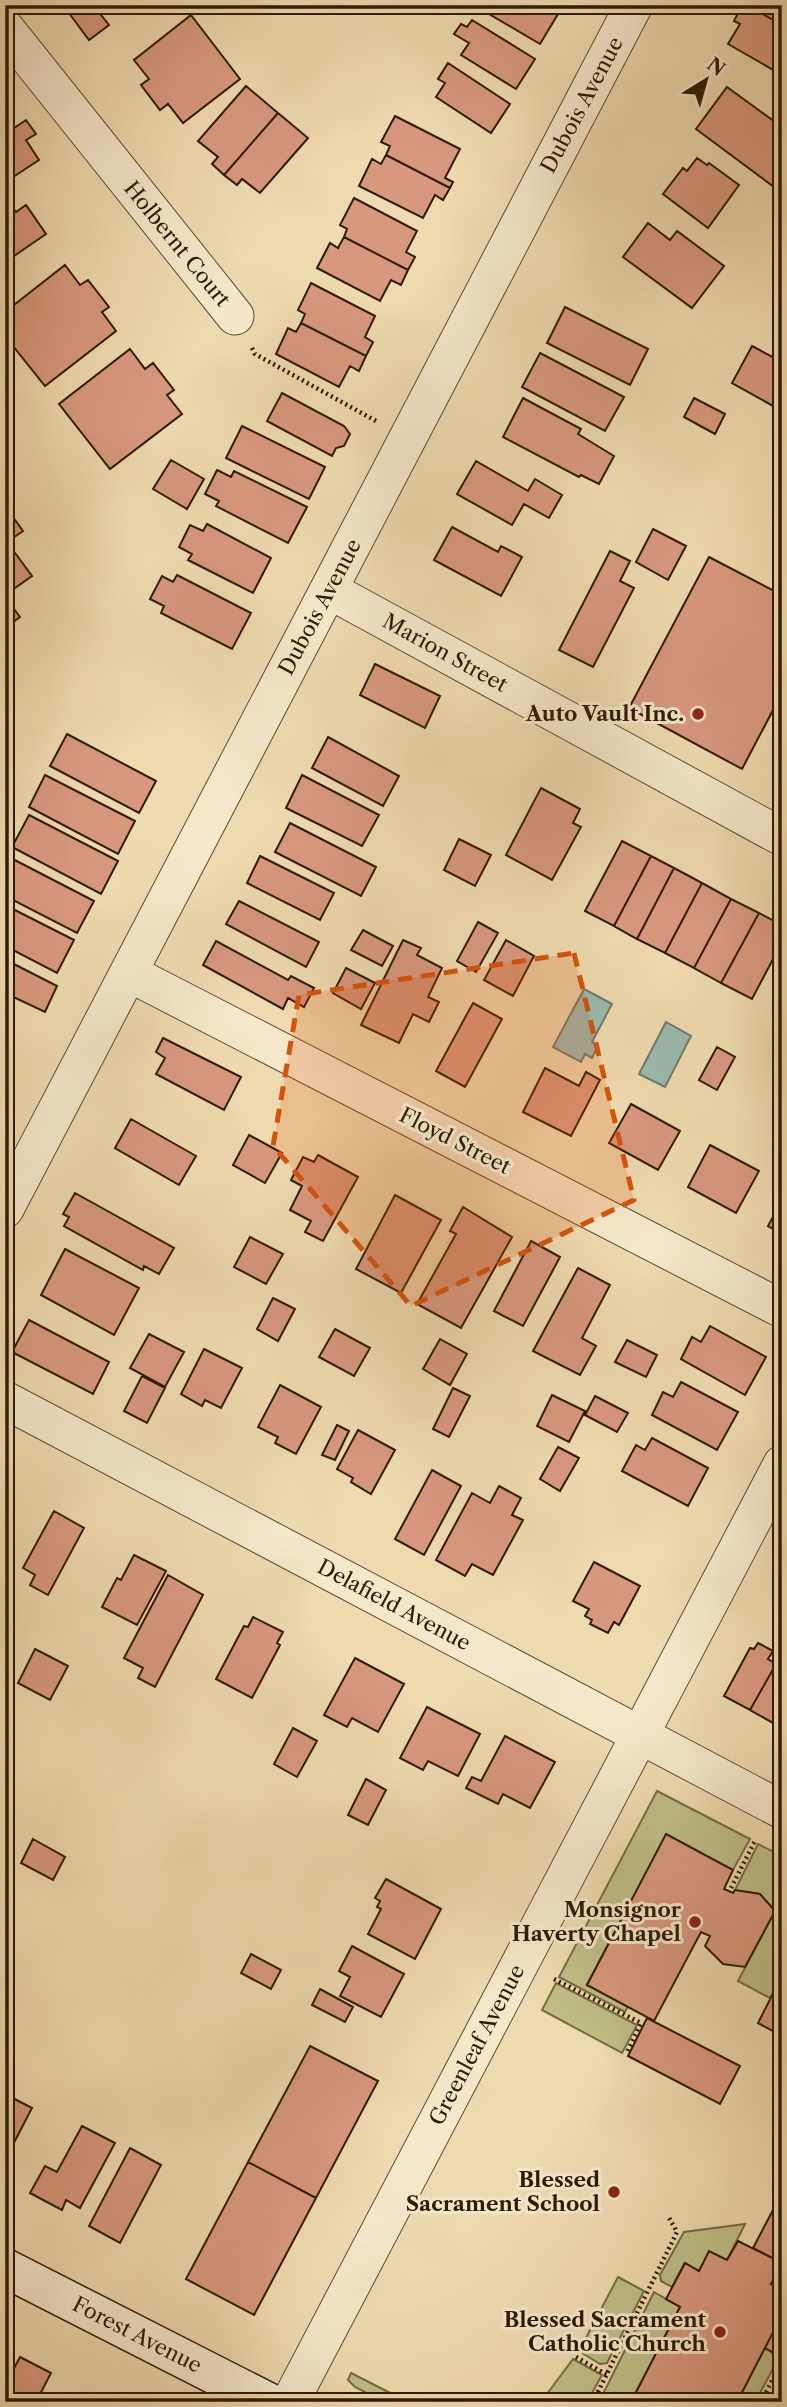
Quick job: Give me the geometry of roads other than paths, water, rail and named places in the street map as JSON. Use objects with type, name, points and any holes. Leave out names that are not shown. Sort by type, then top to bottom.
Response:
[{"type":"main road","name":"Forest Avenue","points":[[5,2268],[268,2402]]},
{"type":"street","name":"Dubois Avenue","points":[[5,1209],[634,5]]},
{"type":"street","name":"Holbernt Court","points":[[5,28],[235,316]]},
{"type":"street","name":"Marion Street","points":[[329,590],[782,837]]},
{"type":"street","name":"Floyd Street","points":[[129,973],[782,1310]]},
{"type":"street","name":"Delafield Avenue","points":[[5,1401],[640,1734],[769,1823]]},
{"type":"street","name":"Greenleaf Avenue","points":[[290,2402],[782,1464]]},
{"type":"water","points":[[584,989],[612,1004],[592,1042],[598,1046],[592,1058],[585,1054],[581,1062],[553,1047]]},
{"type":"water","points":[[666,1022],[691,1036],[665,1087],[639,1074]]},
{"type":"place","name":"Auto Vault Inc.","points":[[698,714]]},
{"type":"place","name":"Monsignor Haverty Chapel","points":[[695,1922]]},
{"type":"place","name":"Blessed Sacrament School","points":[[614,2192]]},
{"type":"place","name":"Blessed Sacrament Catholic Church","points":[[720,2332]]}]
